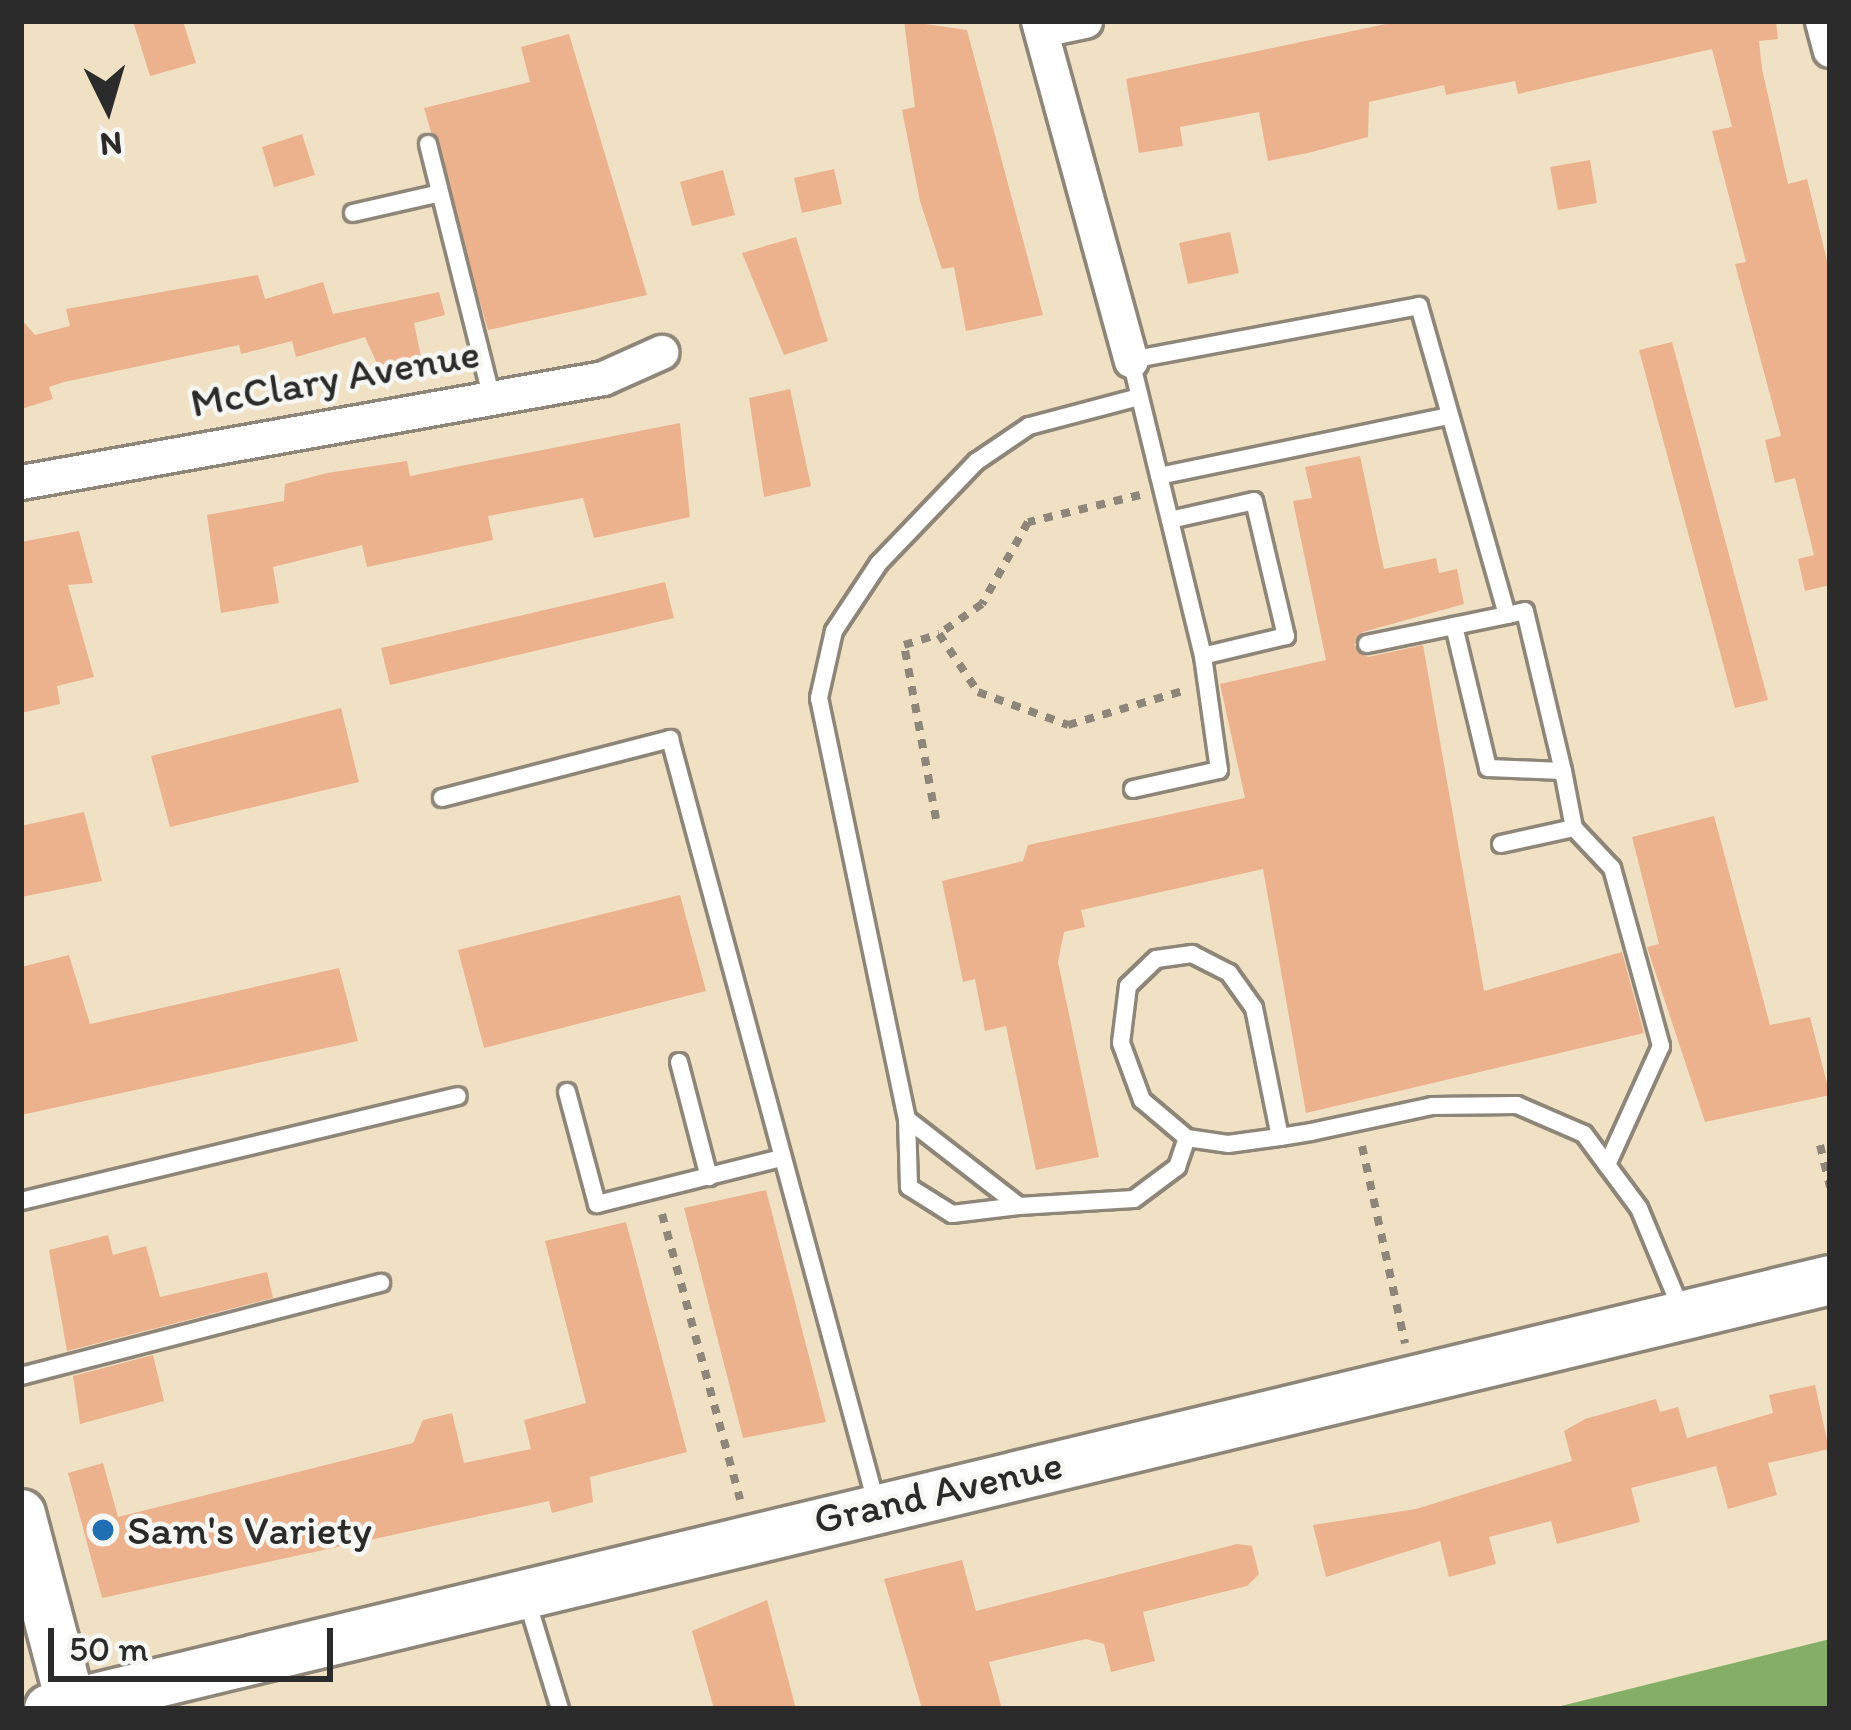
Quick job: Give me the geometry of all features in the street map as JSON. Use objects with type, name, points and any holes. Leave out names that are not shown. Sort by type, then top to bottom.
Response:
[{"type":"street","points":[[1085,21],[1040,26],[1131,360]]},
{"type":"street","points":[[1822,21],[1830,50]]},
{"type":"street","name":"McClary Avenue","points":[[21,482],[603,377],[661,352]]},
{"type":"street","name":"Grand Avenue","points":[[63,1705],[1830,1280]]},
{"type":"street","points":[[21,1514],[33,1609],[63,1705]]},
{"type":"lane","points":[[428,144],[491,395]]},
{"type":"lane","points":[[353,213],[440,193]]},
{"type":"lane","points":[[1133,789],[1219,770],[1202,686],[1203,656],[1170,520],[1155,484],[1131,360],[1419,305],[1444,417],[1472,474],[1507,615]]},
{"type":"lane","points":[[1139,397],[1029,426],[976,462],[879,563],[834,631],[819,698],[907,1119],[909,1187],[952,1214],[1134,1199],[1177,1167],[1186,1138]]},
{"type":"lane","points":[[1155,484],[1444,417]]},
{"type":"lane","points":[[1170,520],[1254,501],[1286,636],[1203,656]]},
{"type":"lane","points":[[1367,644],[1525,611],[1574,828],[1612,868],[1661,1046],[1607,1166]]},
{"type":"lane","points":[[1454,626],[1488,768],[1562,771]]},
{"type":"lane","points":[[442,799],[670,739],[877,1506]]},
{"type":"lane","points":[[1501,844],[1574,828]]},
{"type":"lane","points":[[1280,1137],[1254,1008],[1229,973],[1192,954],[1156,959],[1128,986],[1121,1043],[1142,1100],[1186,1138],[1280,1137],[1517,1105],[1584,1134],[1639,1208],[1684,1315]]},
{"type":"lane","points":[[679,1063],[709,1177]]},
{"type":"lane","points":[[568,1093],[597,1204],[782,1159]]},
{"type":"lane","points":[[21,1201],[458,1096]]},
{"type":"lane","points":[[907,1119],[1019,1206]]},
{"type":"lane","points":[[21,1376],[381,1283]]},
{"type":"lane","points":[[524,1591],[560,1709]]},
{"type":"path","points":[[936,818],[904,645],[939,634],[982,604],[1028,522],[1155,484]]},
{"type":"path","points":[[939,634],[977,692],[1068,725],[1202,686]]},
{"type":"path","points":[[1357,1123],[1413,1379]]},
{"type":"path","points":[[1820,1145],[1830,1186]]},
{"type":"path","points":[[656,1189],[749,1537]]},
{"type":"green space","points":[[1830,1639],[1830,1709],[1549,1709]]},
{"type":"building","points":[[133,21],[183,21],[196,63],[150,76]]},
{"type":"building","points":[[904,21],[967,30],[1043,315],[966,331],[954,267],[942,269],[920,201],[902,110],[915,107]]},
{"type":"building","points":[[1400,21],[1776,21],[1778,39],[1759,41],[1762,69],[1788,184],[1807,179],[1830,273],[1830,585],[1805,591],[1798,559],[1814,555],[1795,478],[1775,483],[1765,440],[1781,436],[1735,264],[1746,262],[1712,131],[1732,127],[1712,49],[1518,94],[1515,81],[1446,95],[1444,85],[1369,102],[1368,137],[1268,161],[1259,112],[1180,127],[1183,146],[1139,153],[1126,79]]},
{"type":"building","points":[[569,34],[647,295],[488,330],[424,108],[530,82],[521,47]]},
{"type":"building","points":[[302,134],[315,175],[274,187],[262,147]]},
{"type":"building","points":[[1590,160],[1597,203],[1558,210],[1550,167]]},
{"type":"building","points":[[834,169],[842,204],[802,213],[794,178]]},
{"type":"building","points":[[723,170],[735,215],[692,226],[680,182]]},
{"type":"building","points":[[1230,232],[1239,273],[1188,284],[1179,243]]},
{"type":"building","points":[[796,237],[828,341],[784,355],[742,253]]},
{"type":"building","points":[[258,275],[265,299],[323,282],[333,314],[439,292],[445,315],[414,323],[424,371],[384,379],[365,337],[296,357],[292,341],[241,354],[239,345],[64,382],[49,387],[53,399],[21,409],[21,319],[35,335],[70,326],[66,309]]},
{"type":"building","points":[[1672,342],[1768,700],[1735,708],[1639,350]]},
{"type":"building","points":[[790,389],[811,486],[764,497],[749,398]]},
{"type":"building","points":[[680,423],[690,517],[594,538],[583,498],[488,516],[493,540],[367,567],[362,545],[273,567],[279,603],[221,613],[207,515],[284,501],[285,484],[327,473],[407,461],[410,476]]},
{"type":"building","points":[[1360,456],[1384,569],[1436,558],[1439,573],[1457,569],[1464,604],[1363,632],[1354,645],[1368,657],[1423,645],[1484,991],[1622,952],[1644,1033],[1306,1113],[1263,869],[1081,910],[1085,927],[1064,932],[1058,962],[1099,1157],[1036,1170],[1006,1026],[985,1031],[975,979],[963,982],[942,881],[1023,861],[1028,845],[1245,798],[1220,684],[1326,660],[1293,501],[1312,498],[1305,467]]},
{"type":"building","points":[[79,531],[93,583],[68,585],[94,677],[57,686],[60,704],[21,713],[21,542]]},
{"type":"building","points":[[665,582],[674,618],[390,685],[381,648]]},
{"type":"building","points":[[341,708],[359,782],[170,827],[151,756]]},
{"type":"building","points":[[84,812],[102,881],[21,897],[21,826]]},
{"type":"building","points":[[1714,816],[1770,1025],[1810,1017],[1830,1095],[1705,1122],[1647,947],[1659,944],[1632,837]]},
{"type":"building","points":[[680,895],[706,991],[484,1048],[458,950]]},
{"type":"building","points":[[69,955],[90,1024],[339,968],[358,1041],[21,1115],[21,967]]},
{"type":"building","points":[[766,1190],[826,1422],[743,1438],[684,1208]]},
{"type":"building","points":[[626,1222],[687,1452],[590,1477],[593,1502],[552,1513],[549,1501],[102,1598],[68,1473],[103,1463],[118,1517],[413,1443],[423,1420],[452,1413],[464,1463],[531,1449],[524,1420],[586,1403],[545,1241]]},
{"type":"building","points":[[108,1235],[113,1255],[146,1246],[160,1297],[267,1272],[273,1298],[67,1351],[49,1250]]},
{"type":"building","points":[[153,1355],[164,1401],[80,1424],[73,1376]]},
{"type":"building","points":[[1815,1385],[1829,1449],[1768,1463],[1777,1495],[1728,1509],[1716,1466],[1631,1488],[1640,1522],[1557,1544],[1551,1521],[1489,1537],[1496,1564],[1449,1577],[1440,1541],[1326,1577],[1313,1525],[1416,1509],[1572,1461],[1564,1431],[1585,1419],[1656,1399],[1660,1412],[1678,1407],[1687,1438],[1773,1413],[1769,1395]]},
{"type":"building","points":[[1237,1544],[1252,1546],[1259,1574],[1247,1586],[1143,1612],[1155,1661],[1111,1672],[1104,1644],[1086,1639],[989,1662],[1002,1709],[922,1709],[884,1579],[962,1560],[976,1611]]},
{"type":"building","points":[[767,1600],[796,1709],[714,1709],[692,1631]]},
{"type":"place","name":"Sam's Variety","points":[[103,1530]]}]
